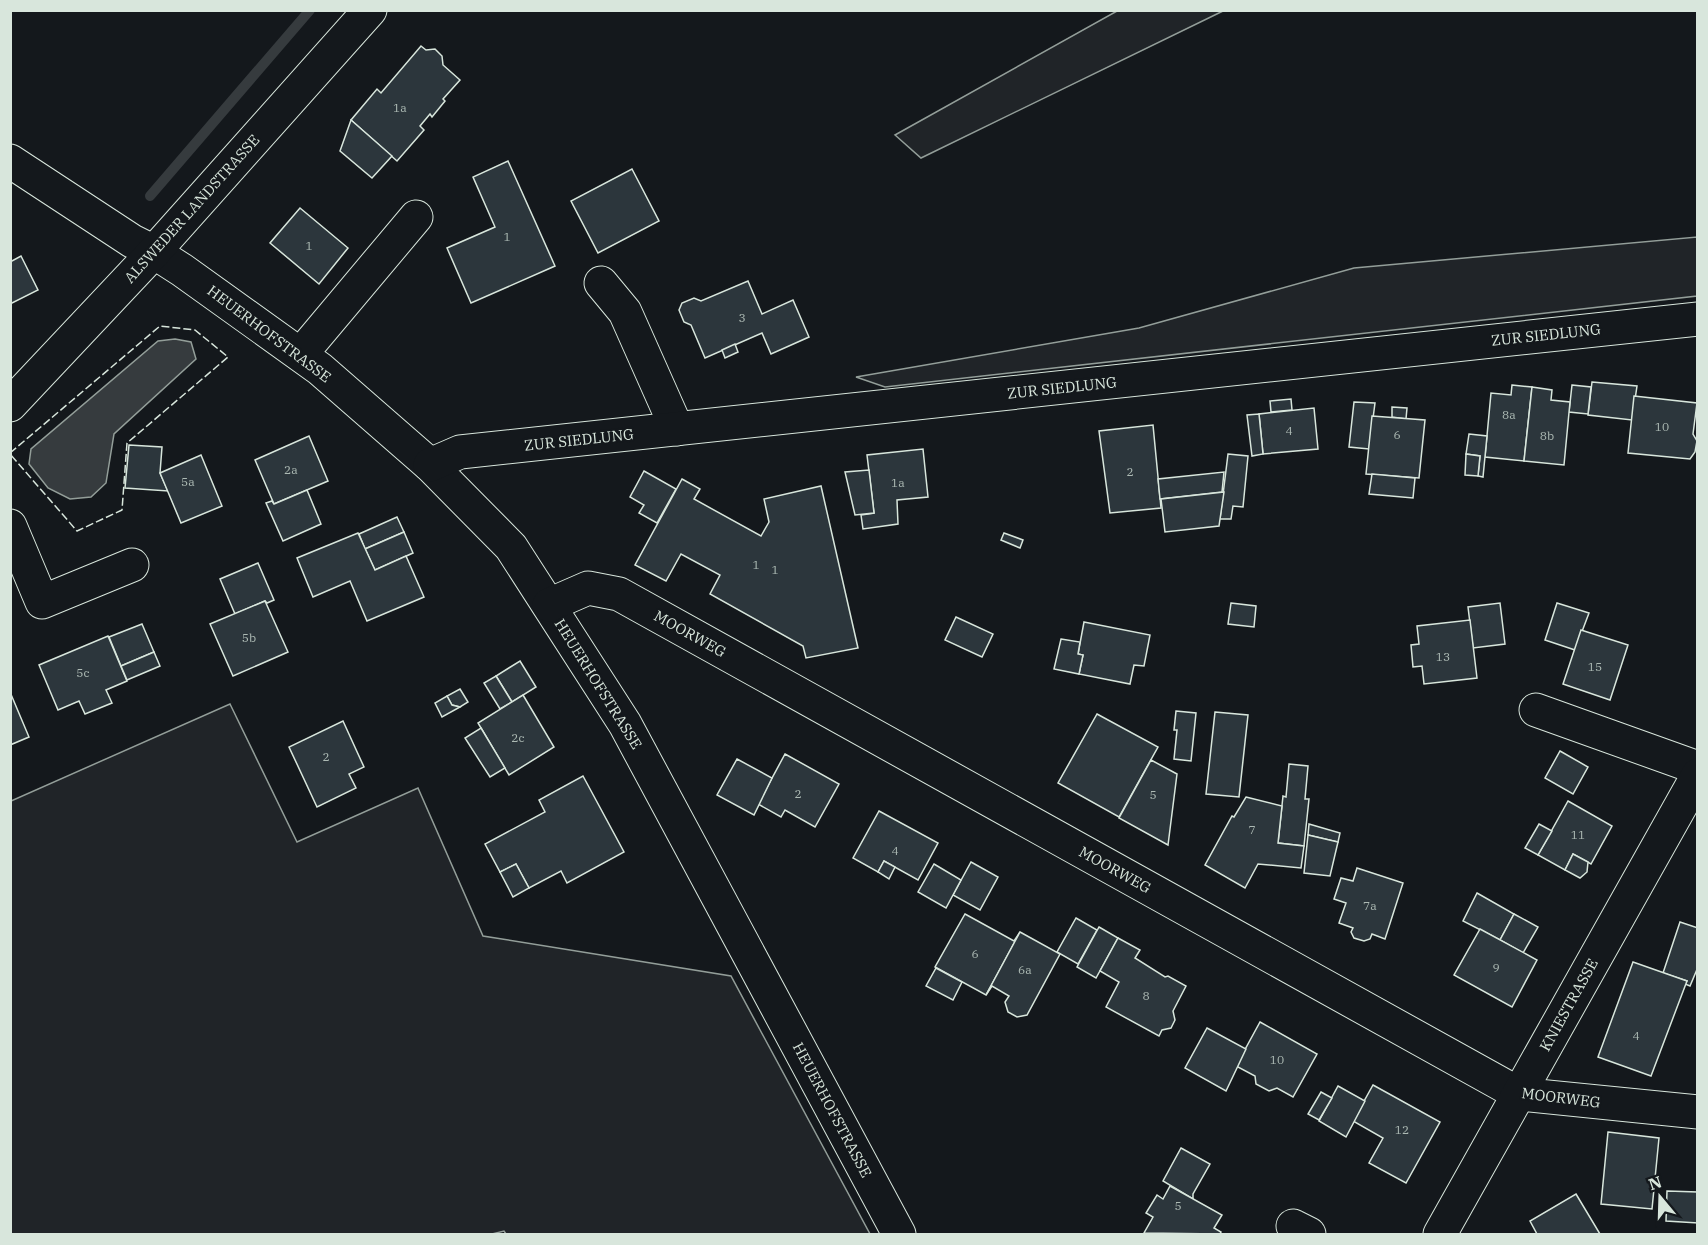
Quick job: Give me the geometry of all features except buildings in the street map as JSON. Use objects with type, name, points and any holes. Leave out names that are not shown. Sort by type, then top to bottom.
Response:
[{"type":"street","name":"ALSWEDER LANDSTRASSE","points":[[10,405],[154,252],[370,10]]},
{"type":"street","name":"HEUERHOFSTRASSE","points":[[10,161],[125,237],[182,270],[301,354],[429,465],[511,547],[625,724],[899,1234]]},
{"type":"street","points":[[301,354],[416,217]]},
{"type":"street","points":[[601,283],[625,312],[677,429]]},
{"type":"street","name":"ZUR SIEDLUNG","points":[[429,465],[460,452],[1698,319]]},
{"type":"street","points":[[10,526],[42,602],[132,565]]},
{"type":"street","name":"MOORWEG","points":[[549,605],[588,588],[619,594],[1519,1094],[1698,1112]]},
{"type":"street","points":[[1536,710],[1698,768]]},
{"type":"street","name":"KNIESTRASSE","points":[[1440,1234],[1698,775]]},
{"type":"shaded area","points":[[1117,11],[1223,11],[921,158],[895,135]]},
{"type":"shaded area","points":[[1697,237],[1697,296],[885,387],[856,377],[1139,328],[1354,268]]},
{"type":"shaded area","points":[[175,339],[191,342],[196,359],[114,434],[106,483],[91,497],[70,499],[48,488],[29,464],[31,449],[158,341]]},
{"type":"shaded area","points":[[230,704],[297,842],[418,788],[483,936],[731,976],[870,1234],[506,1234],[504,1231],[492,1234],[11,1234],[11,801]]},
{"type":"waterway","points":[[150,196],[310,10]]},
{"type":"fence","points":[[10,453],[160,326],[195,330],[228,357],[127,443],[122,510],[77,531],[10,454]]}]
